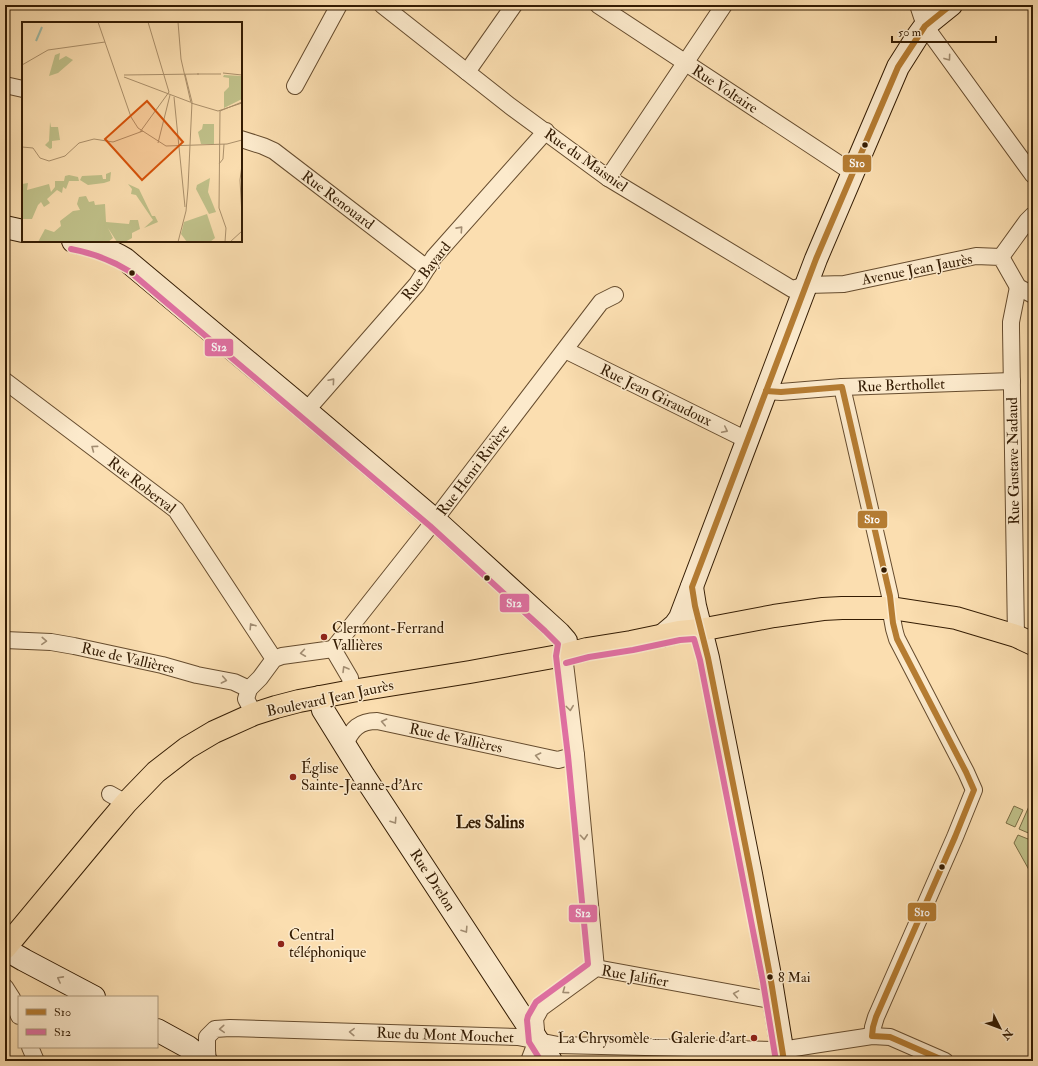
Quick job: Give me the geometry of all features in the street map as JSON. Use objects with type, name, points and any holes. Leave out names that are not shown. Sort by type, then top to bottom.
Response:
[{"type":"main road","points":[[662,636],[675,625],[680,618],[816,259],[898,67],[925,26],[951,5]]},
{"type":"main road","points":[[5,227],[22,231]]},
{"type":"main road","points":[[78,242],[100,247],[125,259],[435,520],[559,633],[566,641],[564,655]]},
{"type":"main road","points":[[692,587],[694,606],[709,665],[750,868],[783,1055]]},
{"type":"main road","name":"Boulevard Jean Jaurès","points":[[5,949],[118,798],[156,772],[187,748],[214,732],[254,714],[290,704],[352,691],[470,672],[679,632],[700,630],[774,616],[823,609],[891,608],[956,618],[1024,640]]},
{"type":"main road","name":"Rue Drelon","points":[[320,697],[323,710],[372,789],[551,1061]]},
{"type":"main road","points":[[5,949],[92,996]]},
{"type":"main road","points":[[158,1031],[188,1047],[207,1061]]},
{"type":"street","points":[[295,86],[339,5]]},
{"type":"street","name":"Rue du Maisniel","points":[[382,5],[510,106],[608,178],[792,288],[806,285]]},
{"type":"street","points":[[467,72],[514,5]]},
{"type":"street","name":"Rue Voltaire","points":[[598,5],[853,173]]},
{"type":"street","points":[[608,178],[724,5]]},
{"type":"street","points":[[918,5],[925,26],[1033,175]]},
{"type":"street","points":[[5,84],[22,89]]},
{"type":"street","name":"Rue Bayard","points":[[306,411],[417,284],[434,258],[546,132]]},
{"type":"street","name":"Rue Renouard","points":[[243,140],[274,151],[420,263],[428,267]]},
{"type":"street","points":[[1033,215],[1001,257],[1018,287],[1033,295]]},
{"type":"street","name":"Avenue Jean Jaurès","points":[[806,285],[844,284],[976,256],[1001,257]]},
{"type":"street","name":"Rue Gustave Nadaud","points":[[1018,287],[1011,322],[1012,381],[1024,640]]},
{"type":"street","name":"Rue Henri Rivière","points":[[333,649],[435,520],[601,302],[615,295]]},
{"type":"street","name":"Rue Jean Giraudoux","points":[[565,350],[747,440]]},
{"type":"street","name":"Rue Roberval","points":[[5,381],[176,510],[274,659]]},
{"type":"street","name":"Rue Berthollet","points":[[766,391],[780,392],[842,387],[1012,381]]},
{"type":"street","points":[[842,387],[890,596],[892,621],[897,639],[974,790],[956,837],[876,1017],[872,1036]]},
{"type":"street","name":"Rue de Vallières","points":[[5,640],[51,642],[74,646],[197,675],[234,682],[249,689]]},
{"type":"street","points":[[254,714],[246,699],[249,689],[260,678],[274,659],[282,656],[333,649],[350,678],[352,691]]},
{"type":"street","points":[[564,655],[576,755],[596,968]]},
{"type":"street","name":"Rue de Vallières","points":[[345,744],[349,736],[358,725],[370,721],[377,721],[558,760],[576,755]]},
{"type":"street","name":"Rue Jalifier","points":[[537,1040],[535,1019],[541,1008],[596,968],[774,1001]]},
{"type":"street","points":[[5,987],[12,998],[18,1013]]},
{"type":"street","name":"Rue du Mont Mouchet","points":[[188,1047],[198,1043],[216,1029],[230,1028],[518,1037],[558,1045],[783,1055],[872,1036],[890,1037],[945,1061]]},
{"type":"street","points":[[207,1037],[207,1061]]},
{"type":"street","points":[[529,1061],[537,1040]]},
{"type":"street","points":[[30,1048],[36,1061]]},
{"type":"green space","points":[[1030,804],[1033,805],[1033,835],[1019,829]]},
{"type":"green space","points":[[1014,806],[1023,810],[1015,827],[1006,823]]},
{"type":"green space","points":[[1018,835],[1033,841],[1033,877],[1014,843]]},
{"type":"transit line","name":"S10","points":[[784,1061],[751,874],[708,658],[695,606],[692,587],[816,259],[898,67],[925,26],[951,5]]},
{"type":"transit line","name":"S12","points":[[71,249],[101,257],[129,271],[430,526],[558,644],[556,656],[568,756],[588,964],[536,1002],[528,1016],[529,1042],[541,1061]]},
{"type":"transit line","name":"S10","points":[[766,391],[781,392],[842,387],[890,596],[893,623],[897,639],[974,790],[876,1017],[872,1036],[890,1037],[945,1061]]},
{"type":"transit line","name":"S12","points":[[566,663],[589,657],[680,640],[694,639],[700,660],[763,982],[776,1061]]},
{"type":"place","name":"Clermont-Ferrand Vallières","points":[[324,637]]},
{"type":"place","name":"Église Sainte-Jeanne-d'Arc","points":[[293,777]]},
{"type":"place","name":"Central téléphonique","points":[[281,944]]},
{"type":"place","name":"8 Mai","points":[[770,977]]},
{"type":"place","name":"La Chrysomèle — Galerie d'art","points":[[754,1038]]},
{"type":"district","name":"Les Salins","points":[[490,822]]}]
